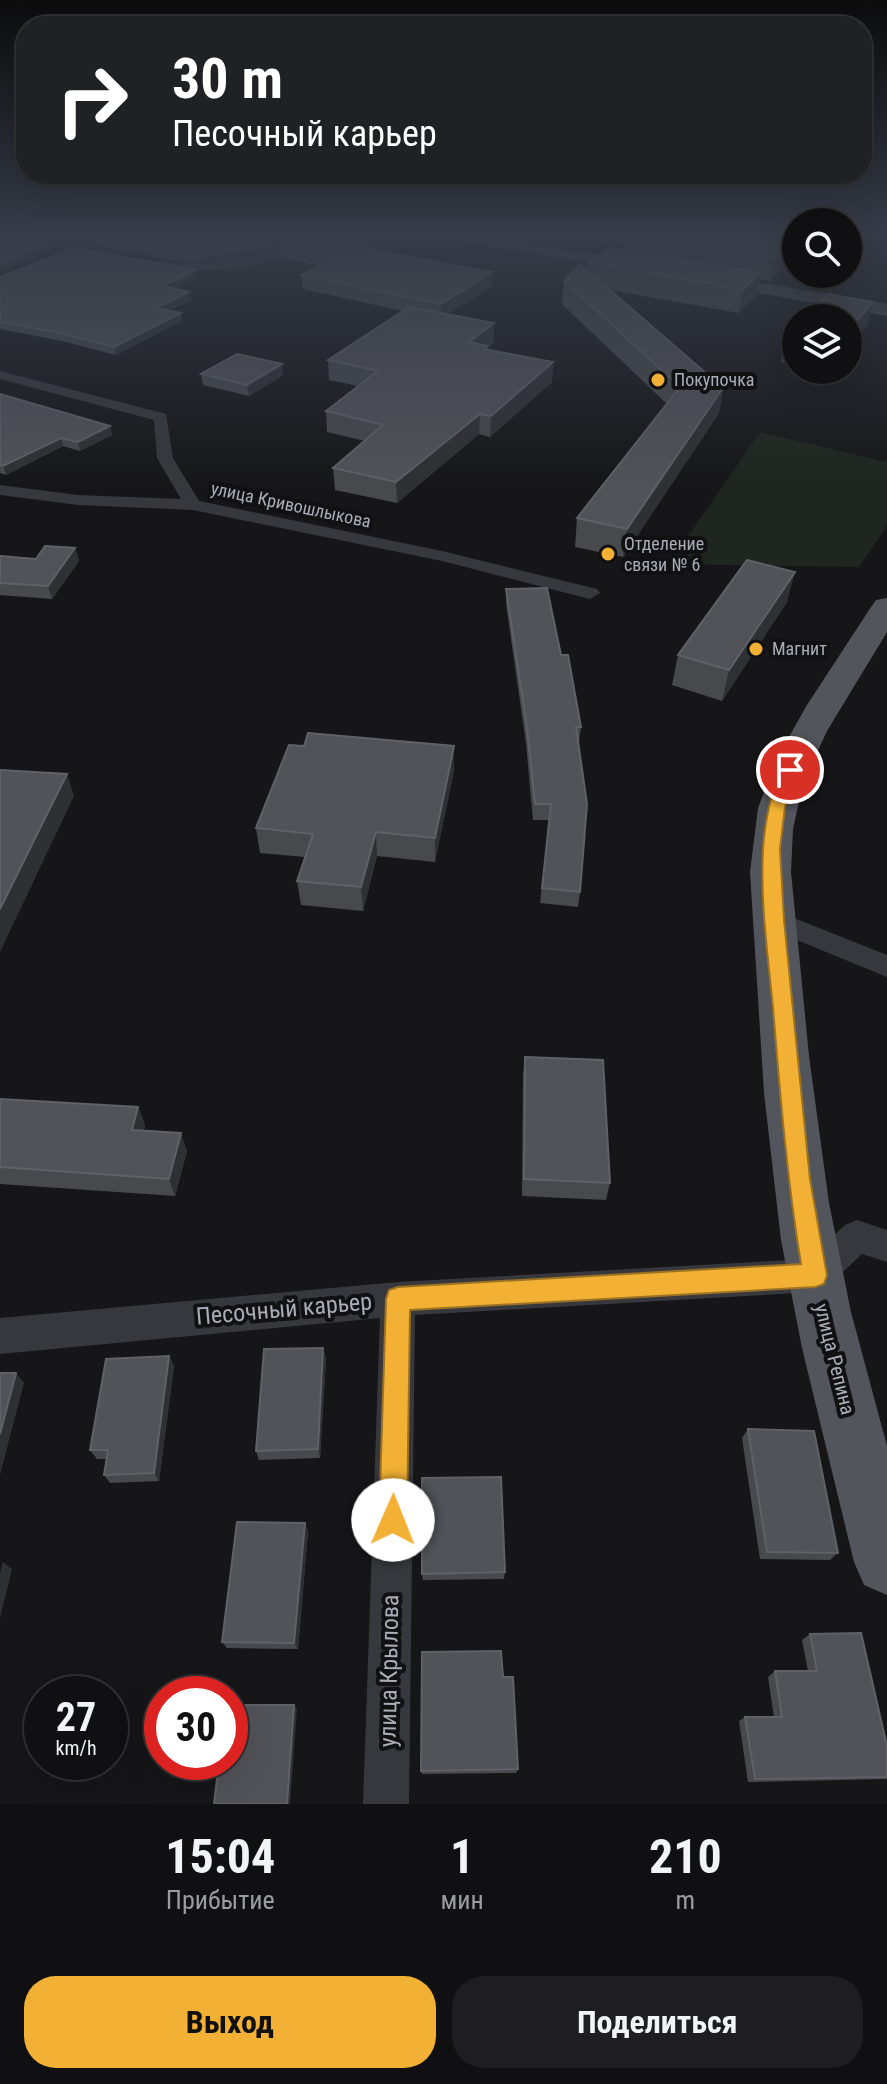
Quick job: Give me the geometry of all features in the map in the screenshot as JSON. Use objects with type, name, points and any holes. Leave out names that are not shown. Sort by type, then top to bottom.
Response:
[{"type":"main road","name":"улица Репина","points":[[887,607],[790,770],[777,807],[772,849],[774,920],[799,1179],[815,1275],[887,1562]]},
{"type":"street","name":"улица Кривошлыкова","points":[[0,375],[161,417],[165,458],[193,505],[442,556],[590,593]]},
{"type":"street","points":[[0,490],[78,500],[193,505]]},
{"type":"street","points":[[774,920],[887,966]]},
{"type":"street","points":[[815,1275],[857,1236],[887,1246]]},
{"type":"street","name":"Песочный карьер","points":[[0,1336],[398,1299],[815,1275]]},
{"type":"street","name":"улица Крылова","points":[[386,1804],[398,1299]]},
{"type":"shaded area","points":[[760,432],[887,462],[887,526],[859,567],[669,564]]},
{"type":"building","points":[[0,319],[169,319],[114,347],[0,322]]},
{"type":"building","points":[[390,319],[474,319],[494,323],[469,342],[488,346],[484,349],[553,362],[491,416],[480,414],[396,482],[333,468],[383,425],[326,411],[378,371],[328,360]]},
{"type":"building","points":[[606,319],[644,319],[723,388],[627,529],[577,518],[680,387]]},
{"type":"building","points":[[237,354],[282,364],[247,385],[201,374]]},
{"type":"building","points":[[0,394],[110,426],[78,442],[61,438],[3,466],[0,465]]},
{"type":"building","points":[[45,546],[75,548],[48,586],[0,583],[0,556],[36,559]]},
{"type":"building","points":[[747,560],[795,572],[729,670],[678,655]]},
{"type":"building","points":[[547,588],[561,655],[568,655],[581,727],[576,727],[587,804],[580,892],[542,888],[551,804],[535,804],[506,589]]},
{"type":"building","points":[[308,733],[454,746],[435,838],[376,832],[361,887],[297,881],[313,834],[256,828],[289,745],[304,746]]},
{"type":"building","points":[[0,770],[67,774],[0,909]]},
{"type":"building","points":[[525,1057],[603,1060],[610,1183],[524,1179]]},
{"type":"building","points":[[0,1099],[138,1107],[132,1130],[181,1133],[169,1179],[0,1167]]},
{"type":"building","points":[[323,1348],[318,1449],[256,1451],[264,1349]]},
{"type":"building","points":[[169,1356],[154,1473],[104,1475],[108,1450],[90,1450],[106,1359]]},
{"type":"building","points":[[0,1373],[16,1373],[0,1434]]},
{"type":"building","points":[[748,1429],[814,1431],[838,1553],[767,1552]]},
{"type":"building","points":[[501,1477],[505,1572],[422,1574],[422,1478]]},
{"type":"building","points":[[237,1522],[305,1523],[294,1643],[222,1642]]},
{"type":"building","points":[[861,1633],[887,1746],[887,1777],[755,1779],[745,1717],[782,1717],[775,1671],[817,1671],[810,1634]]},
{"type":"building","points":[[501,1651],[503,1677],[513,1677],[518,1769],[421,1771],[422,1652]]},
{"type":"building","points":[[248,1705],[294,1705],[287,1804],[214,1804],[217,1780],[248,1780]]},
{"type":"place","name":"Покупочка","points":[[658,380]]},
{"type":"place","name":"Отделение связи № 6","points":[[608,554]]},
{"type":"place","name":"Магнит","points":[[756,649]]},
{"type":"route","points":[[393,1520],[398,1299],[815,1275],[799,1179],[774,920],[772,849],[777,807],[790,770]]}]
